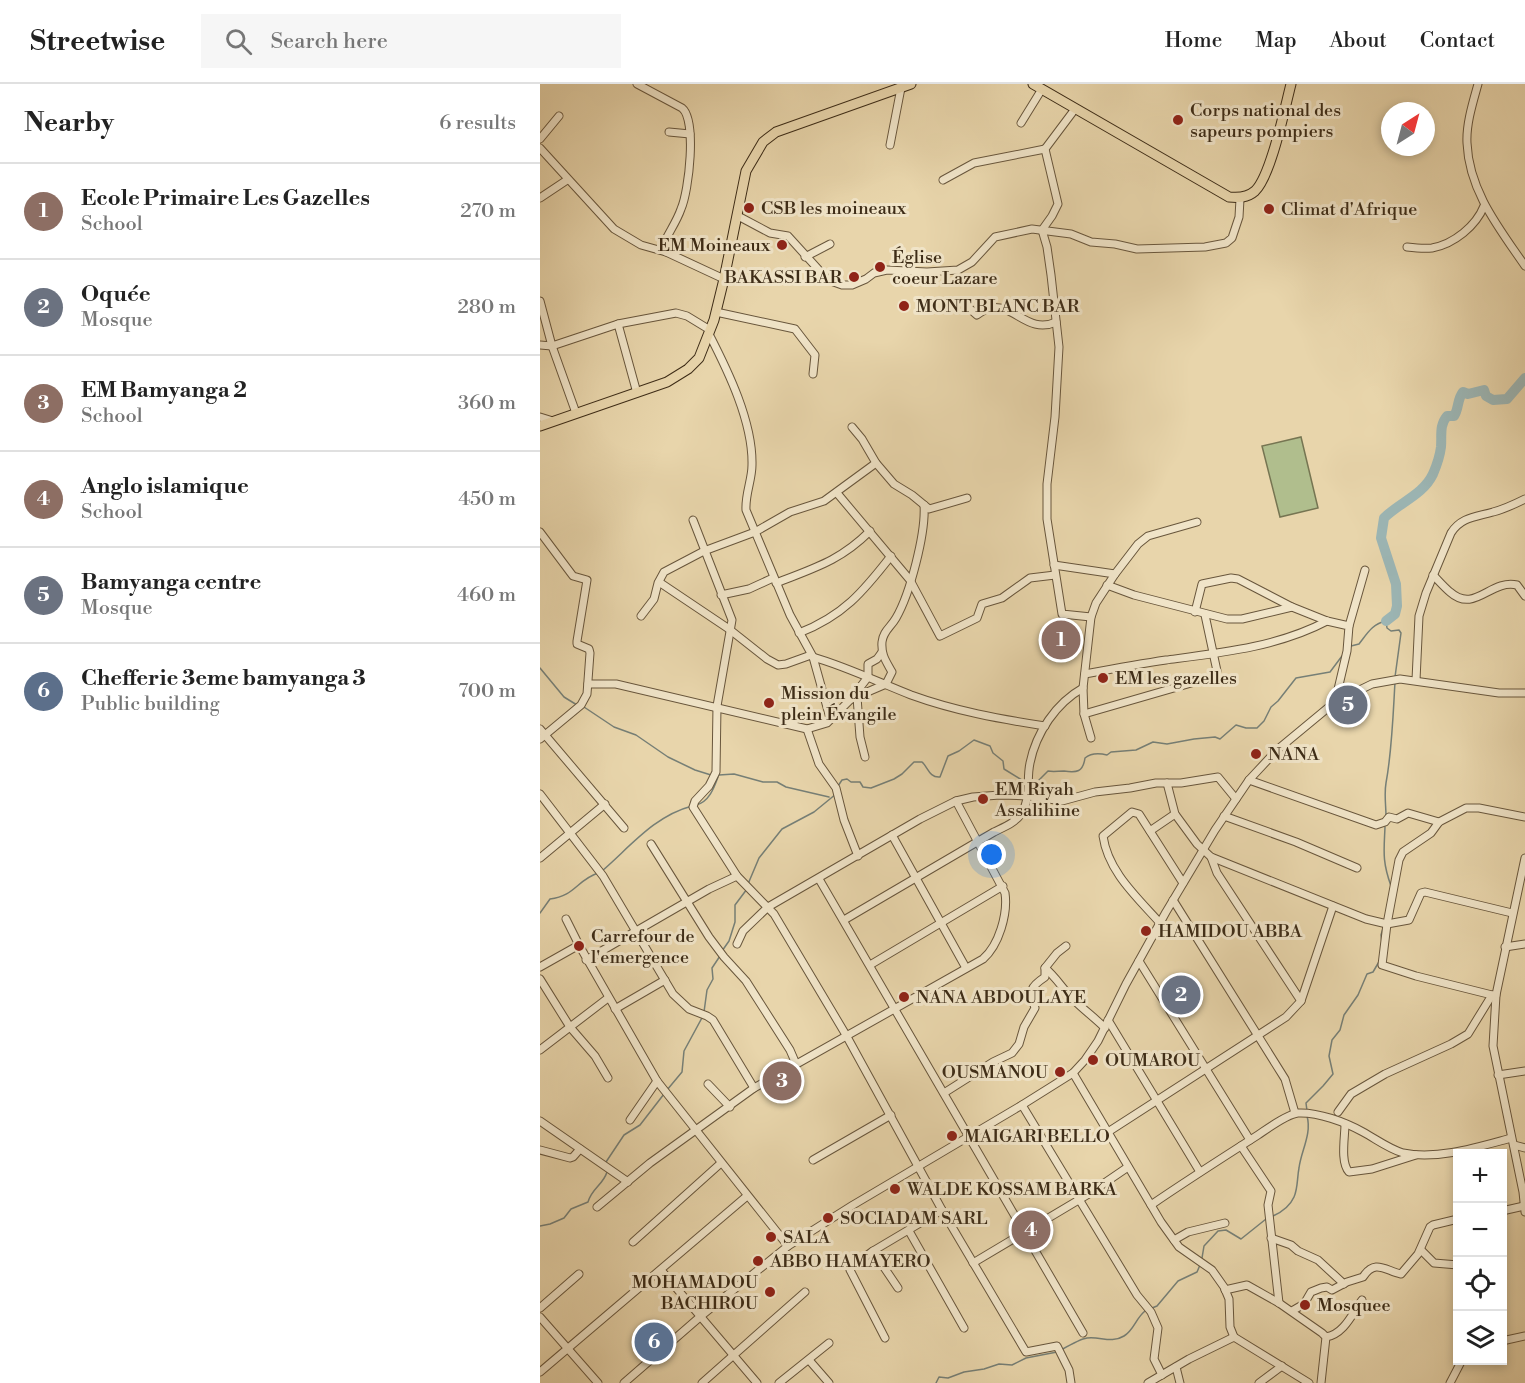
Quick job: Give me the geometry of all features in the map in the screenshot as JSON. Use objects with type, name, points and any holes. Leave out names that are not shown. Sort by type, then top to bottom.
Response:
[{"type":"main road","points":[[540,426],[667,382],[688,369],[699,358],[710,332],[724,279],[746,171],[762,142],[776,132],[911,84]]},
{"type":"main road","points":[[1033,84],[1229,196],[1240,199],[1255,191],[1267,170],[1292,84]]},
{"type":"street","points":[[637,84],[687,112],[690,120],[687,180],[682,208],[664,243],[666,252]]},
{"type":"street","points":[[1478,84],[1466,142],[1471,173],[1484,206],[1525,266]]},
{"type":"street","points":[[890,145],[901,88]]},
{"type":"street","points":[[1021,123],[1042,89]]},
{"type":"street","points":[[943,180],[974,163],[1045,149],[1075,109]]},
{"type":"street","points":[[540,139],[559,116]]},
{"type":"street","points":[[669,132],[690,134]]},
{"type":"street","points":[[540,148],[614,229],[641,245],[666,252],[724,279]]},
{"type":"street","points":[[1042,230],[1058,204],[1045,149]]},
{"type":"street","points":[[540,198],[567,180]]},
{"type":"street","points":[[738,216],[770,233],[788,236],[828,280],[842,285],[852,285],[887,270],[927,272],[958,270],[972,262],[995,237],[1032,229],[1071,234],[1091,242],[1137,249],[1205,247],[1226,243],[1232,238],[1239,218],[1240,199]]},
{"type":"street","points":[[1407,247],[1432,248],[1456,238],[1480,217],[1484,206]]},
{"type":"street","points":[[1042,230],[1047,247],[1059,347],[1058,383],[1047,484],[1047,519],[1062,614],[1090,617]]},
{"type":"street","points":[[805,257],[830,244]]},
{"type":"street","points":[[540,301],[552,346],[576,413]]},
{"type":"street","points":[[969,308],[977,315],[989,308],[998,308],[1013,312],[1026,322],[1050,325],[1056,322]]},
{"type":"street","points":[[716,312],[795,329],[815,354],[813,374]]},
{"type":"street","points":[[540,345],[552,346],[618,324],[676,313],[687,316],[710,332],[735,392],[751,443],[752,466],[745,497],[746,510],[774,580],[812,656],[830,718]]},
{"type":"street","points":[[618,324],[637,393]]},
{"type":"street","points":[[540,417],[553,421]]},
{"type":"street","points":[[852,427],[876,463],[894,484],[929,509],[967,498]]},
{"type":"street","points":[[641,616],[654,599],[664,572],[704,551],[755,532],[790,512],[824,501],[837,494],[876,463]]},
{"type":"street","points":[[837,494],[910,580],[940,636],[977,618],[982,604],[1002,598],[1030,578],[1055,575]]},
{"type":"street","points":[[1416,680],[1419,616],[1433,575],[1456,525],[1467,519],[1508,508],[1525,499]]},
{"type":"street","points":[[588,684],[616,684],[807,729],[827,723],[854,698],[886,684],[892,672],[885,663],[882,652],[883,634],[896,619],[910,580],[925,519],[924,505]]},
{"type":"street","points":[[693,520],[732,620],[717,706],[715,775],[693,805],[737,876],[768,908],[846,1035],[942,1210],[1026,1352],[1057,1346],[1070,1370],[1071,1383]]},
{"type":"street","points":[[1091,738],[1084,714],[1083,688],[1090,617],[1107,585],[1138,544],[1148,536],[1197,522]]},
{"type":"street","points":[[721,595],[822,567],[855,546],[870,531]]},
{"type":"street","points":[[540,532],[573,576],[587,581],[577,644],[587,648],[590,653],[587,694],[580,706],[542,734],[624,828]]},
{"type":"street","points":[[800,633],[824,624],[856,599],[891,556]]},
{"type":"street","points":[[1054,565],[1115,574]]},
{"type":"street","points":[[1335,702],[1347,647],[1348,626],[1365,570]]},
{"type":"street","points":[[1433,575],[1452,594],[1464,599],[1474,600],[1496,586],[1510,584],[1517,585],[1525,596]]},
{"type":"street","points":[[1195,612],[1202,584],[1231,578],[1245,581],[1292,607],[1327,621],[1348,626]]},
{"type":"street","points":[[659,582],[778,665],[812,656],[844,666],[913,696],[988,718],[1046,726]]},
{"type":"street","points":[[1107,585],[1134,595],[1227,619],[1242,619],[1292,607]]},
{"type":"street","points":[[1084,714],[1212,677],[1217,670],[1205,615]]},
{"type":"street","points":[[1085,674],[1279,641],[1311,630],[1327,621]]},
{"type":"street","points":[[865,757],[854,698],[868,677],[868,664],[877,659],[882,652]]},
{"type":"street","points":[[624,1383],[701,1316],[788,1246],[1073,1073],[1085,1060],[1106,1024],[1203,849],[1249,780],[1277,750],[1335,702],[1372,684],[1400,679],[1499,693],[1525,693]]},
{"type":"street","points":[[844,920],[1012,823],[1021,815],[1029,796],[1030,764],[1035,747],[1046,726],[1070,696],[1083,688]]},
{"type":"street","points":[[807,729],[819,764],[837,790],[844,820],[858,856]]},
{"type":"street","points":[[736,944],[744,931],[768,908],[892,835],[956,801],[1000,795],[1062,801],[1095,792],[1218,777],[1236,799]]},
{"type":"street","points":[[1249,780],[1376,825],[1389,818],[1398,819],[1408,813],[1439,822]]},
{"type":"street","points":[[1167,783],[1175,814],[1211,857],[1334,906],[1384,923],[1409,920],[1419,896],[1425,892],[1512,913]]},
{"type":"street","points":[[540,794],[596,865],[673,994],[689,1009],[713,1020],[754,1088]]},
{"type":"street","points":[[597,1206],[650,1163],[754,1088],[989,954],[1004,919],[1007,902],[1002,886],[956,801]]},
{"type":"street","points":[[540,858],[605,804]]},
{"type":"street","points":[[1494,995],[1416,976],[1382,965],[1384,923],[1403,852],[1431,833],[1439,822],[1466,808],[1479,808],[1525,817]]},
{"type":"street","points":[[1160,923],[1124,883],[1116,870],[1103,840],[1105,833],[1132,812],[1139,814],[1183,883]]},
{"type":"street","points":[[1150,831],[1175,814]]},
{"type":"street","points":[[1224,816],[1296,842],[1358,868]]},
{"type":"street","points":[[892,835],[966,968]]},
{"type":"street","points":[[651,844],[719,950],[746,981],[790,1050],[796,1064]]},
{"type":"street","points":[[1211,857],[1217,873],[1300,1001]]},
{"type":"street","points":[[1507,1211],[1524,1209],[1524,1192],[1493,1046],[1494,995],[1512,913],[1522,888],[1525,858]]},
{"type":"street","points":[[586,960],[737,876]]},
{"type":"street","points":[[819,879],[1083,1333]]},
{"type":"street","points":[[870,965],[1002,886]]},
{"type":"street","points":[[1173,900],[1285,1079],[1297,1113]]},
{"type":"street","points":[[1108,1132],[1286,1017],[1300,1001],[1334,906]]},
{"type":"street","points":[[566,919],[586,960],[659,1084],[788,1246]]},
{"type":"street","points":[[1505,946],[1525,944]]},
{"type":"street","points":[[540,967],[579,945]]},
{"type":"street","points":[[944,1093],[993,1062],[1012,1053],[1019,1044],[1024,1027],[1035,1008],[1030,993],[1032,988],[1045,977],[1045,968],[1066,946]]},
{"type":"street","points":[[1139,961],[1250,1140]]},
{"type":"street","points":[[1045,968],[1058,979],[1063,989],[1075,1002],[1106,1024],[1200,1172]]},
{"type":"street","points":[[540,979],[570,1027],[595,1056],[608,1078]]},
{"type":"street","points":[[615,1009],[665,980]]},
{"type":"street","points":[[1324,1117],[1338,1112],[1351,1094],[1377,1078],[1468,1034],[1494,995]]},
{"type":"street","points":[[540,1050],[608,998]]},
{"type":"street","points":[[1498,1075],[1525,1071]]},
{"type":"street","points":[[1073,1073],[1174,1240],[1184,1251],[1212,1270],[1225,1290],[1229,1299],[1230,1326],[1234,1337],[1309,1383]]},
{"type":"street","points":[[630,1120],[659,1084]]},
{"type":"street","points":[[708,1084],[730,1107]]},
{"type":"street","points":[[1022,1106],[1137,1295],[1149,1310],[1158,1328],[1154,1359],[1162,1375]]},
{"type":"street","points":[[1338,1112],[1342,1123],[1346,1168],[1349,1172],[1372,1169],[1418,1154]]},
{"type":"street","points":[[1151,1205],[1250,1140],[1297,1113],[1324,1117],[1342,1123],[1392,1149],[1418,1154],[1447,1153],[1512,1142],[1525,1149]]},
{"type":"street","points":[[813,1160],[891,1115]]},
{"type":"street","points":[[540,1121],[628,1182]]},
{"type":"street","points":[[1241,1146],[1271,1191],[1268,1205],[1279,1303]]},
{"type":"street","points":[[540,1150],[570,1158],[580,1149]]},
{"type":"street","points":[[633,1242],[721,1163]]},
{"type":"street","points":[[973,1263],[1128,1167]]},
{"type":"street","points":[[540,1371],[747,1196]]},
{"type":"street","points":[[885,1338],[850,1270],[852,1265],[942,1210]]},
{"type":"street","points":[[1292,1311],[1304,1304],[1311,1292],[1327,1287],[1332,1290],[1363,1277],[1372,1268],[1388,1268],[1401,1274],[1421,1250],[1430,1227],[1453,1220]]},
{"type":"street","points":[[1174,1240],[1188,1232],[1225,1223]]},
{"type":"street","points":[[909,1231],[964,1328]]},
{"type":"street","points":[[1271,1238],[1292,1245],[1298,1251],[1318,1260],[1344,1284]]},
{"type":"street","points":[[1421,1250],[1434,1263],[1453,1264]]},
{"type":"street","points":[[873,1251],[898,1288]]},
{"type":"street","points":[[661,1270],[757,1383]]},
{"type":"street","points":[[540,1308],[579,1274]]},
{"type":"street","points":[[1225,1290],[1247,1285],[1292,1311],[1326,1337],[1335,1336],[1341,1330],[1362,1300]]},
{"type":"street","points":[[702,1383],[805,1292]]},
{"type":"street","points":[[540,1317],[598,1383]]},
{"type":"street","points":[[1507,1338],[1525,1336]]},
{"type":"street","points":[[1148,1383],[1234,1337]]},
{"type":"street","points":[[1321,1383],[1326,1337]]},
{"type":"street","points":[[779,1383],[829,1343]]},
{"type":"street","points":[[809,1360],[829,1383]]},
{"type":"street","points":[[1452,1381],[1460,1365]]},
{"type":"street","points":[[1259,1383],[1282,1366]]},
{"type":"street","points":[[1176,1367],[1180,1383]]},
{"type":"green space","points":[[1301,437],[1318,508],[1280,517],[1262,446]]},
{"type":"waterway","points":[[1386,621],[1395,614],[1397,606],[1396,584],[1381,538],[1384,518],[1429,481],[1440,454],[1443,423],[1447,416],[1454,416],[1463,392],[1468,394],[1484,390],[1486,396],[1493,400],[1507,399],[1525,378]]},
{"type":"waterway","points":[[1351,646],[1359,644],[1370,630],[1381,622],[1386,621],[1387,628],[1391,631],[1399,630],[1401,633],[1395,677]]},
{"type":"waterway","points":[[1032,783],[1036,783],[1048,771],[1079,770],[1085,758],[1092,754],[1107,755],[1111,752],[1136,750],[1153,742],[1167,744],[1215,737],[1220,739],[1236,725],[1257,728],[1264,721],[1271,707],[1296,678],[1330,672],[1342,656]]},
{"type":"waterway","points":[[540,668],[564,697],[577,705]]},
{"type":"waterway","points":[[1386,816],[1385,787],[1391,746],[1395,682]]},
{"type":"waterway","points":[[584,707],[614,727],[636,735],[668,757],[711,775]]},
{"type":"waterway","points":[[838,786],[842,780],[847,779],[851,782],[860,782],[863,787],[871,788],[894,779],[914,762],[922,762],[931,774],[940,777],[948,756],[974,740],[990,746],[993,753],[1003,761],[1004,769],[1025,782]]},
{"type":"waterway","points":[[719,775],[734,774],[763,782],[777,782],[786,787],[829,797]]},
{"type":"waterway","points":[[696,805],[708,798],[718,777]]},
{"type":"waterway","points":[[748,884],[759,858],[782,829],[814,812],[836,794]]},
{"type":"waterway","points":[[602,871],[654,825],[692,806]]},
{"type":"waterway","points":[[1385,827],[1385,863],[1391,886]]},
{"type":"waterway","points":[[540,913],[550,899],[565,895],[598,873]]},
{"type":"waterway","points":[[722,951],[729,941],[735,922],[735,905],[747,889]]},
{"type":"waterway","points":[[1382,944],[1381,935],[1384,925]]},
{"type":"waterway","points":[[704,1012],[707,990],[713,979],[712,968],[720,956]]},
{"type":"waterway","points":[[1307,1111],[1306,1103],[1333,1074],[1329,1056],[1332,1040],[1340,1030],[1344,1015],[1358,995],[1367,974],[1373,972],[1380,960]]},
{"type":"waterway","points":[[667,1090],[682,1072],[684,1051],[703,1016]]},
{"type":"waterway","points":[[606,1162],[624,1135],[640,1125],[664,1094]]},
{"type":"waterway","points":[[1273,1216],[1283,1211],[1295,1194],[1307,1136],[1307,1116]]},
{"type":"waterway","points":[[540,1226],[564,1218],[571,1209],[588,1202],[607,1172]]},
{"type":"waterway","points":[[1202,1258],[1204,1246],[1218,1231],[1226,1230],[1241,1239],[1266,1219]]},
{"type":"waterway","points":[[1152,1308],[1157,1306],[1178,1281],[1197,1272],[1200,1265]]},
{"type":"waterway","points":[[1061,1350],[1087,1338],[1110,1340],[1124,1336],[1145,1311]]},
{"type":"waterway","points":[[936,1383],[939,1377],[948,1378],[999,1364],[1012,1365],[1026,1358],[1057,1352]]},
{"type":"place","name":"Corps national des sapeurs pompiers","points":[[1178,120]]},
{"type":"place","name":"CSB les moineaux","points":[[749,208]]},
{"type":"place","name":"Climat d'Afrique","points":[[1269,209]]},
{"type":"place","name":"EM Moineaux","points":[[782,245]]},
{"type":"place","name":"Église coeur Lazare","points":[[880,267]]},
{"type":"place","name":"BAKASSI BAR","points":[[854,277]]},
{"type":"place","name":"MONT BLANC BAR","points":[[904,306]]},
{"type":"place","name":"Ecole Primaire Les Gazelles","points":[[1061,640]]},
{"type":"place","name":"EM les gazelles","points":[[1103,678]]},
{"type":"place","name":"Mission du plein Évangile","points":[[769,703]]},
{"type":"place","name":"Bamyanga centre","points":[[1348,705]]},
{"type":"place","name":"NANA","points":[[1256,754]]},
{"type":"place","name":"EM Riyah Assalihine","points":[[983,799]]},
{"type":"place","name":"HAMIDOU ABBA","points":[[1146,931]]},
{"type":"place","name":"Carrefour de l'emergence","points":[[579,946]]},
{"type":"place","name":"Oquée","points":[[1181,995]]},
{"type":"place","name":"NANA ABDOULAYE","points":[[904,997]]},
{"type":"place","name":"OUMAROU","points":[[1093,1060]]},
{"type":"place","name":"OUSMANOU","points":[[1060,1072]]},
{"type":"place","name":"EM Bamyanga 2","points":[[782,1081]]},
{"type":"place","name":"MAIGARI BELLO","points":[[952,1136]]},
{"type":"place","name":"WALDE KOSSAM BARKA","points":[[895,1189]]},
{"type":"place","name":"SOCIADAM SARL","points":[[828,1218]]},
{"type":"place","name":"Anglo islamique","points":[[1031,1230]]},
{"type":"place","name":"SALA","points":[[771,1237]]},
{"type":"place","name":"ABBO HAMAYERO","points":[[758,1261]]},
{"type":"place","name":"MOHAMADOU BACHIROU","points":[[770,1292]]},
{"type":"place","name":"Mosquee","points":[[1305,1305]]},
{"type":"place","name":"Chefferie 3eme bamyanga 3","points":[[654,1342]]}]
